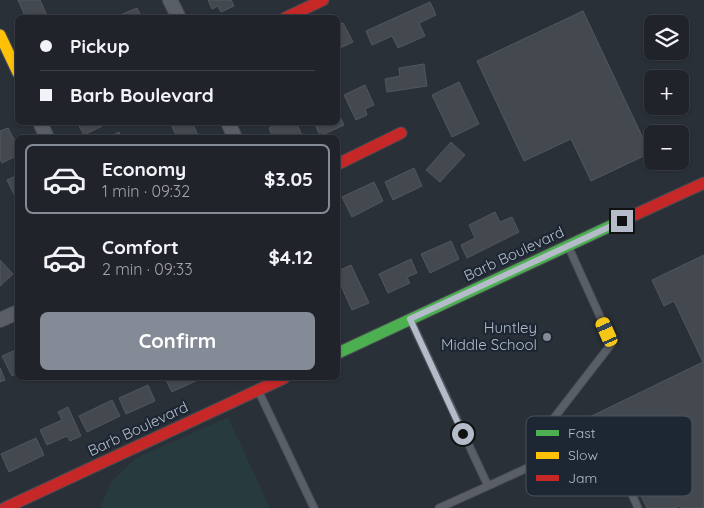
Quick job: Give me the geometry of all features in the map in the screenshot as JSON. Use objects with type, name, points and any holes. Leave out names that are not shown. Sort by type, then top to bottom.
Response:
[{"type":"street","points":[[170,0],[178,15]]},
{"type":"street","points":[[291,15],[323,0]]},
{"type":"street","points":[[0,35],[15,67]]},
{"type":"street","points":[[340,163],[400,133]]},
{"type":"street","name":"Barb Boulevard","points":[[340,351],[704,183]]},
{"type":"street","points":[[0,320],[15,313]]},
{"type":"street","name":"Barb Boulevard","points":[[5,508],[280,380]]},
{"type":"lane","points":[[555,416],[612,343],[568,246]]},
{"type":"lane","points":[[410,319],[488,486]]},
{"type":"lane","points":[[258,390],[314,508]]},
{"type":"lane","points":[[439,508],[526,469]]},
{"type":"lane","points":[[633,496],[638,508]]},
{"type":"green space","points":[[228,417],[270,508],[100,508],[112,481],[136,458]]},
{"type":"building","points":[[18,0],[40,0],[47,15],[25,15]]},
{"type":"building","points":[[208,0],[231,0],[234,6],[221,12],[218,6],[212,9]]},
{"type":"building","points":[[430,2],[436,15],[419,23],[425,36],[398,48],[392,36],[372,45],[366,31]]},
{"type":"building","points":[[137,8],[140,15],[120,15]]},
{"type":"building","points":[[583,11],[644,140],[644,156],[591,181],[571,139],[524,161],[477,61]]},
{"type":"building","points":[[343,23],[353,42],[340,48],[340,24]]},
{"type":"building","points":[[424,64],[427,86],[387,92],[385,79],[400,76],[399,68]]},
{"type":"building","points":[[459,82],[479,124],[452,137],[432,95]]},
{"type":"building","points":[[365,85],[374,105],[365,109],[367,115],[356,120],[344,95]]},
{"type":"building","points":[[340,116],[344,125],[320,135],[315,125],[340,125]]},
{"type":"building","points":[[79,125],[102,125],[102,126],[84,135]]},
{"type":"building","points":[[171,125],[193,125],[198,135],[176,135]]},
{"type":"building","points":[[275,125],[297,125],[302,135],[272,135],[269,128]]},
{"type":"building","points":[[8,128],[15,141],[15,156],[2,163],[0,159],[0,131]]},
{"type":"building","points":[[451,142],[465,155],[440,182],[426,170]]},
{"type":"building","points":[[414,168],[422,186],[393,200],[385,182]]},
{"type":"building","points":[[15,176],[15,196],[7,180]]},
{"type":"building","points":[[374,182],[383,201],[352,217],[342,197]]},
{"type":"building","points":[[495,212],[500,222],[512,217],[519,232],[467,258],[461,245],[475,238],[469,225]]},
{"type":"building","points":[[451,241],[459,259],[430,273],[421,254]]},
{"type":"building","points":[[704,255],[704,508],[681,508],[680,506],[676,508],[647,508],[641,496],[692,496],[692,416],[592,416],[703,362],[674,301],[664,306],[652,280]]},
{"type":"building","points":[[411,259],[417,273],[407,277],[410,283],[388,293],[379,274]]},
{"type":"building","points":[[0,260],[13,274],[0,286]]},
{"type":"building","points":[[351,265],[369,303],[352,310],[340,283],[340,270]]},
{"type":"building","points":[[15,350],[15,374],[12,376],[2,356]]},
{"type":"building","points":[[0,368],[5,380],[0,382]]},
{"type":"building","points":[[166,380],[198,380],[172,392]]},
{"type":"building","points":[[148,385],[155,401],[126,414],[119,398]]},
{"type":"building","points":[[112,400],[120,416],[87,432],[79,416]]},
{"type":"building","points":[[68,407],[81,436],[70,441],[67,436],[47,445],[40,430],[62,420],[58,412]]},
{"type":"building","points":[[36,438],[44,455],[9,472],[1,454]]},
{"type":"traffic: fast","points":[[340,352],[619,222]]},
{"type":"traffic: slow","points":[[0,35],[15,67]]},
{"type":"traffic: jam","points":[[291,15],[323,0]]},
{"type":"traffic: jam","points":[[340,163],[401,133]]},
{"type":"traffic: jam","points":[[619,222],[704,183]]},
{"type":"traffic: jam","points":[[5,508],[280,380]]},
{"type":"place","name":"Huntley Middle School","points":[[547,337]]},
{"type":"route","points":[[463,434],[410,319],[622,221]]}]
